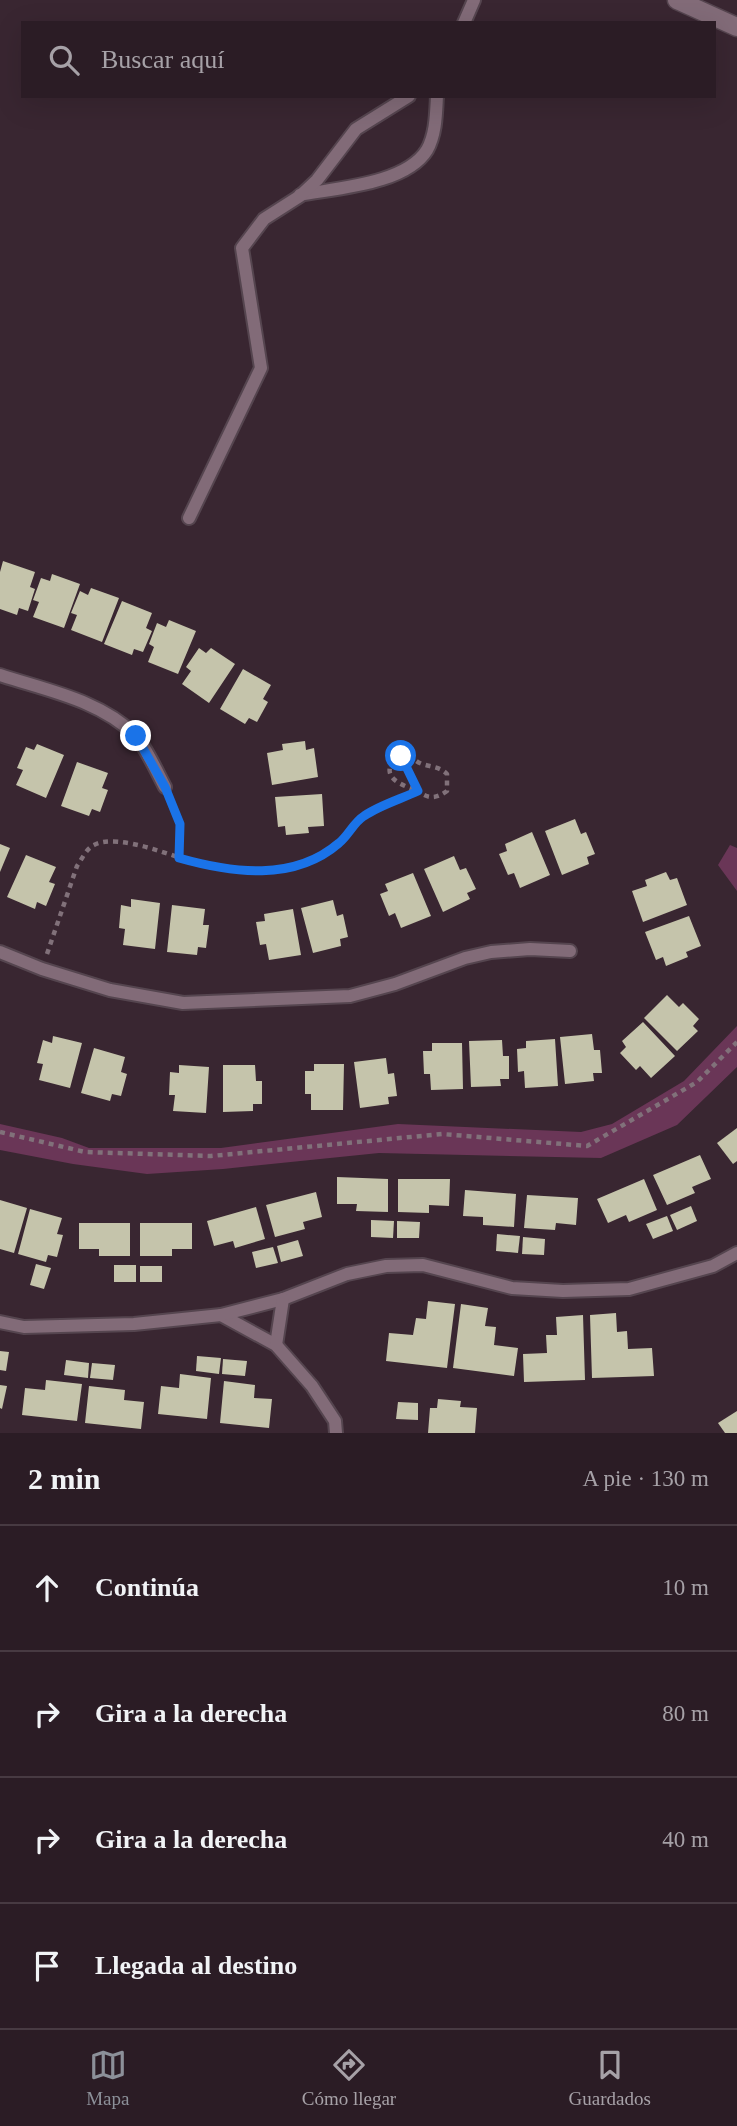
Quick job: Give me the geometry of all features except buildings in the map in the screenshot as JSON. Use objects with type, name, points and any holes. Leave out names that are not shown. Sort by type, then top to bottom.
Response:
[{"type":"street","points":[[677,0],[737,27]]},
{"type":"lane","points":[[465,21],[474,0]]},
{"type":"lane","points":[[189,518],[261,368],[242,248],[264,219],[317,180],[356,129],[406,98]]},
{"type":"lane","points":[[300,195],[384,179],[419,161],[428,148],[434,129],[437,98]]},
{"type":"lane","points":[[0,675],[85,703],[111,717],[136,736],[165,787]]},
{"type":"lane","points":[[0,952],[42,970],[110,990],[183,1003],[350,996],[491,952],[530,949],[570,951]]},
{"type":"lane","points":[[0,1322],[24,1327],[134,1324],[221,1315],[283,1299],[347,1274],[386,1266],[423,1265],[512,1288],[563,1291],[629,1289],[713,1266],[737,1253]]},
{"type":"lane","points":[[276,1345],[283,1299]]},
{"type":"lane","points":[[221,1315],[276,1345],[312,1386],[335,1421],[336,1433]]},
{"type":"path","points":[[401,756],[418,791]]},
{"type":"path","points":[[412,757],[417,763],[435,766],[447,774],[447,791],[441,796],[425,797],[418,791],[400,785],[389,772],[390,764],[395,758],[412,757]]},
{"type":"path","points":[[165,787],[180,824],[179,858]]},
{"type":"path","points":[[42,970],[78,866],[85,853],[94,845],[109,841],[130,844],[206,866],[243,871],[273,871],[304,865],[339,843],[363,816],[418,791]]},
{"type":"path","points":[[0,1132],[85,1152],[211,1156],[442,1134],[587,1146],[697,1082],[737,1042]]},
{"type":"shaded area","points":[[730,845],[737,848],[737,891],[718,865]]},
{"type":"shaded area","points":[[737,1026],[737,1067],[677,1125],[601,1158],[379,1153],[147,1174],[0,1150],[0,1124],[62,1138],[89,1148],[221,1148],[398,1124],[581,1132],[612,1124],[684,1081]]},
{"type":"route","points":[[136,736],[165,787],[180,824],[179,858],[206,866],[243,871],[273,871],[304,865],[339,843],[363,816],[418,791],[401,756]]}]
